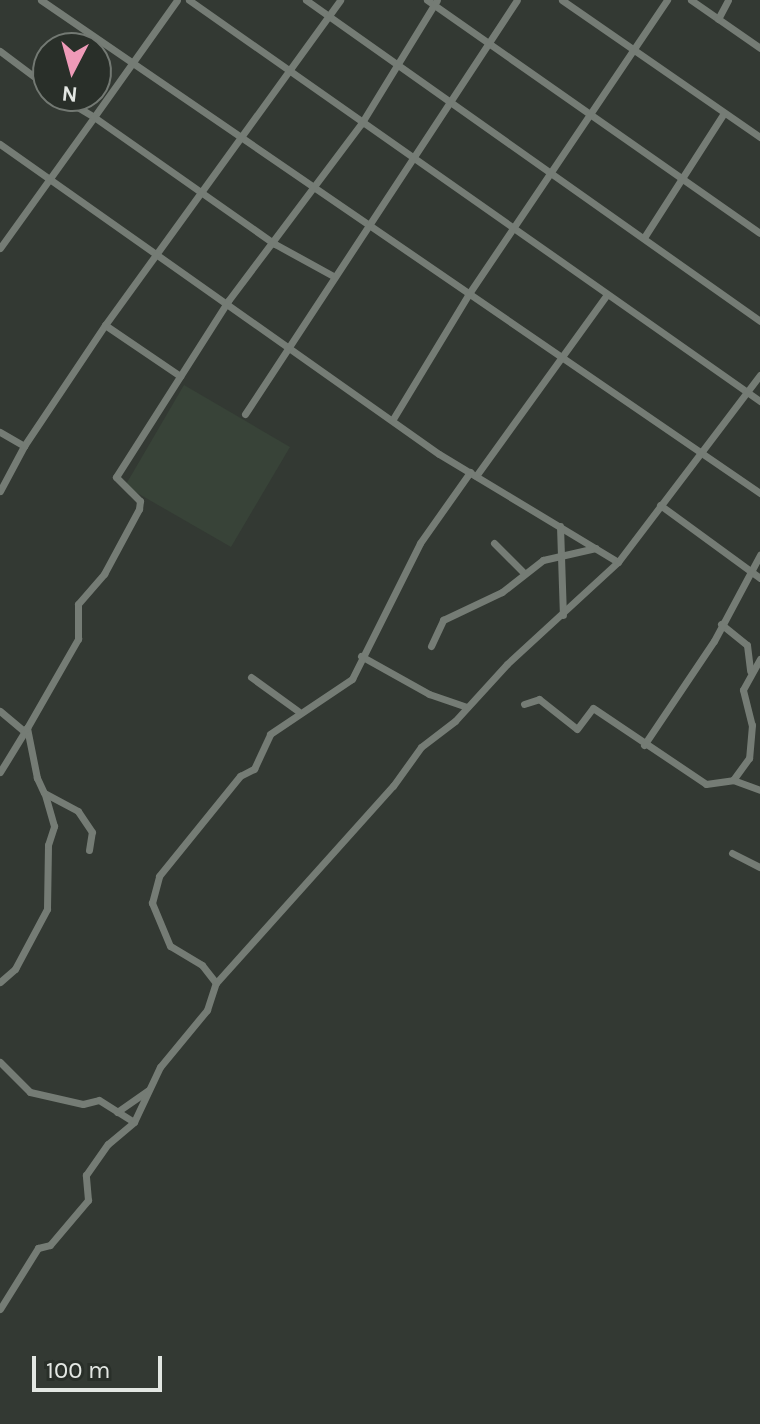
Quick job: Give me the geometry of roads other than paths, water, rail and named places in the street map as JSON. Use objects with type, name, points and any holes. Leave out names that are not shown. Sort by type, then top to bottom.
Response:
[{"type":"street","points":[[41,0],[130,66],[241,136],[468,295],[563,354],[760,493]]},
{"type":"street","points":[[0,248],[47,178],[177,0]]},
{"type":"street","points":[[189,0],[361,124],[517,229],[606,296],[760,401]]},
{"type":"street","points":[[306,0],[645,236],[760,321]]},
{"type":"street","points":[[0,491],[24,446],[105,325],[340,0]]},
{"type":"street","points":[[245,414],[410,157],[452,102],[517,0]]},
{"type":"street","points":[[562,0],[634,46],[760,137]]},
{"type":"street","points":[[393,419],[468,295],[517,229],[667,0]]},
{"type":"street","points":[[691,0],[760,48]]},
{"type":"street","points":[[718,19],[728,0]]},
{"type":"street","points":[[0,772],[78,639],[78,604],[104,574],[139,509],[140,501],[116,477],[228,301],[275,244],[361,124],[432,1],[760,233]]},
{"type":"street","points":[[0,51],[32,75]]},
{"type":"street","points":[[86,112],[275,244],[335,277]]},
{"type":"street","points":[[645,236],[724,113]]},
{"type":"street","points":[[0,144],[473,474],[618,562]]},
{"type":"street","points":[[216,983],[202,965],[170,946],[154,913],[156,886],[180,845],[240,776],[254,769],[270,734],[298,711],[351,680],[420,543],[606,296]]},
{"type":"street","points":[[105,325],[180,376]]},
{"type":"street","points":[[0,1309],[38,1248],[48,1247],[88,1200],[86,1175],[123,1129],[134,1122],[147,1091],[207,1010],[216,983],[393,786],[421,747],[618,562],[745,390],[760,375]]},
{"type":"street","points":[[0,432],[24,446]]},
{"type":"street","points":[[660,505],[760,578]]},
{"type":"street","points":[[560,526],[563,615]]},
{"type":"street","points":[[494,543],[523,572]]},
{"type":"street","points":[[431,646],[443,620],[502,592],[523,572],[563,556],[596,548]]},
{"type":"street","points":[[644,745],[690,680],[760,555]]},
{"type":"street","points":[[721,624],[747,645],[750,671]]},
{"type":"street","points":[[361,656],[429,694],[467,707]]},
{"type":"street","points":[[733,780],[749,758],[752,725],[743,690],[750,671],[760,659]]},
{"type":"street","points":[[251,677],[298,711]]},
{"type":"street","points":[[524,704],[539,699],[577,729],[593,708],[706,784],[733,780],[760,790]]},
{"type":"street","points":[[0,711],[26,730],[54,826],[48,845],[47,909],[15,969],[0,982]]},
{"type":"street","points":[[752,725],[760,715]]},
{"type":"street","points":[[44,793],[78,811],[92,832],[89,850]]},
{"type":"street","points":[[732,853],[760,867]]},
{"type":"street","points":[[0,1062],[30,1092],[83,1104],[99,1100],[134,1122]]},
{"type":"street","points":[[117,1112],[147,1091]]},
{"type":"street","points":[[117,1112],[123,1129]]}]
